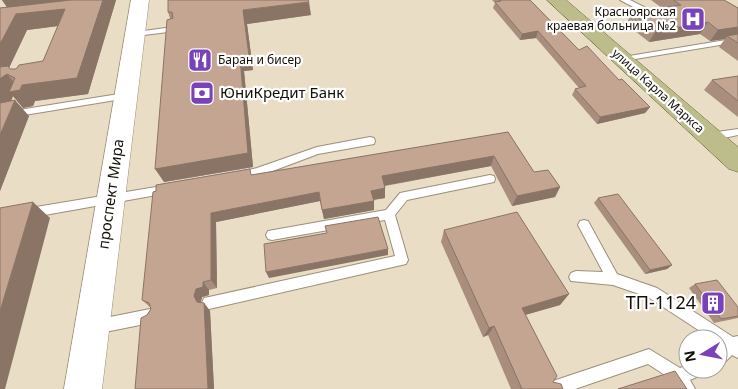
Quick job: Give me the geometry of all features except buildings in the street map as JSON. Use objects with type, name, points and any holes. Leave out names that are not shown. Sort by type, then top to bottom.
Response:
[{"type":"main road","name":"проспект Мира","points":[[83,389],[140,0]]},
{"type":"main road","name":"улица Карла Маркса","points":[[556,0],[738,162]]},
{"type":"lane","points":[[624,0],[648,11]]},
{"type":"lane","points":[[136,34],[173,29]]},
{"type":"lane","points":[[623,59],[738,40]]},
{"type":"lane","points":[[0,116],[125,96]]},
{"type":"lane","points":[[13,114],[18,101]]},
{"type":"lane","points":[[710,137],[738,132]]},
{"type":"lane","points":[[230,178],[258,172],[317,151],[370,142]]},
{"type":"lane","points":[[272,235],[389,214],[404,196],[490,179]]},
{"type":"lane","points":[[0,218],[183,186]]},
{"type":"lane","points":[[210,303],[402,260],[389,214]]},
{"type":"lane","points":[[584,225],[613,279]]},
{"type":"lane","points":[[576,276],[613,279],[652,292],[736,346]]},
{"type":"lane","points":[[91,328],[150,316]]},
{"type":"lane","points":[[552,389],[649,356],[678,375]]},
{"type":"place","name":"Красноярская краевая больница №2","points":[[693,19]]},
{"type":"place","name":"Баран и бисер","points":[[200,60]]},
{"type":"place","name":"ЮниКредит Банк","points":[[202,93]]},
{"type":"place","name":"ТП-1124","points":[[713,303]]}]
